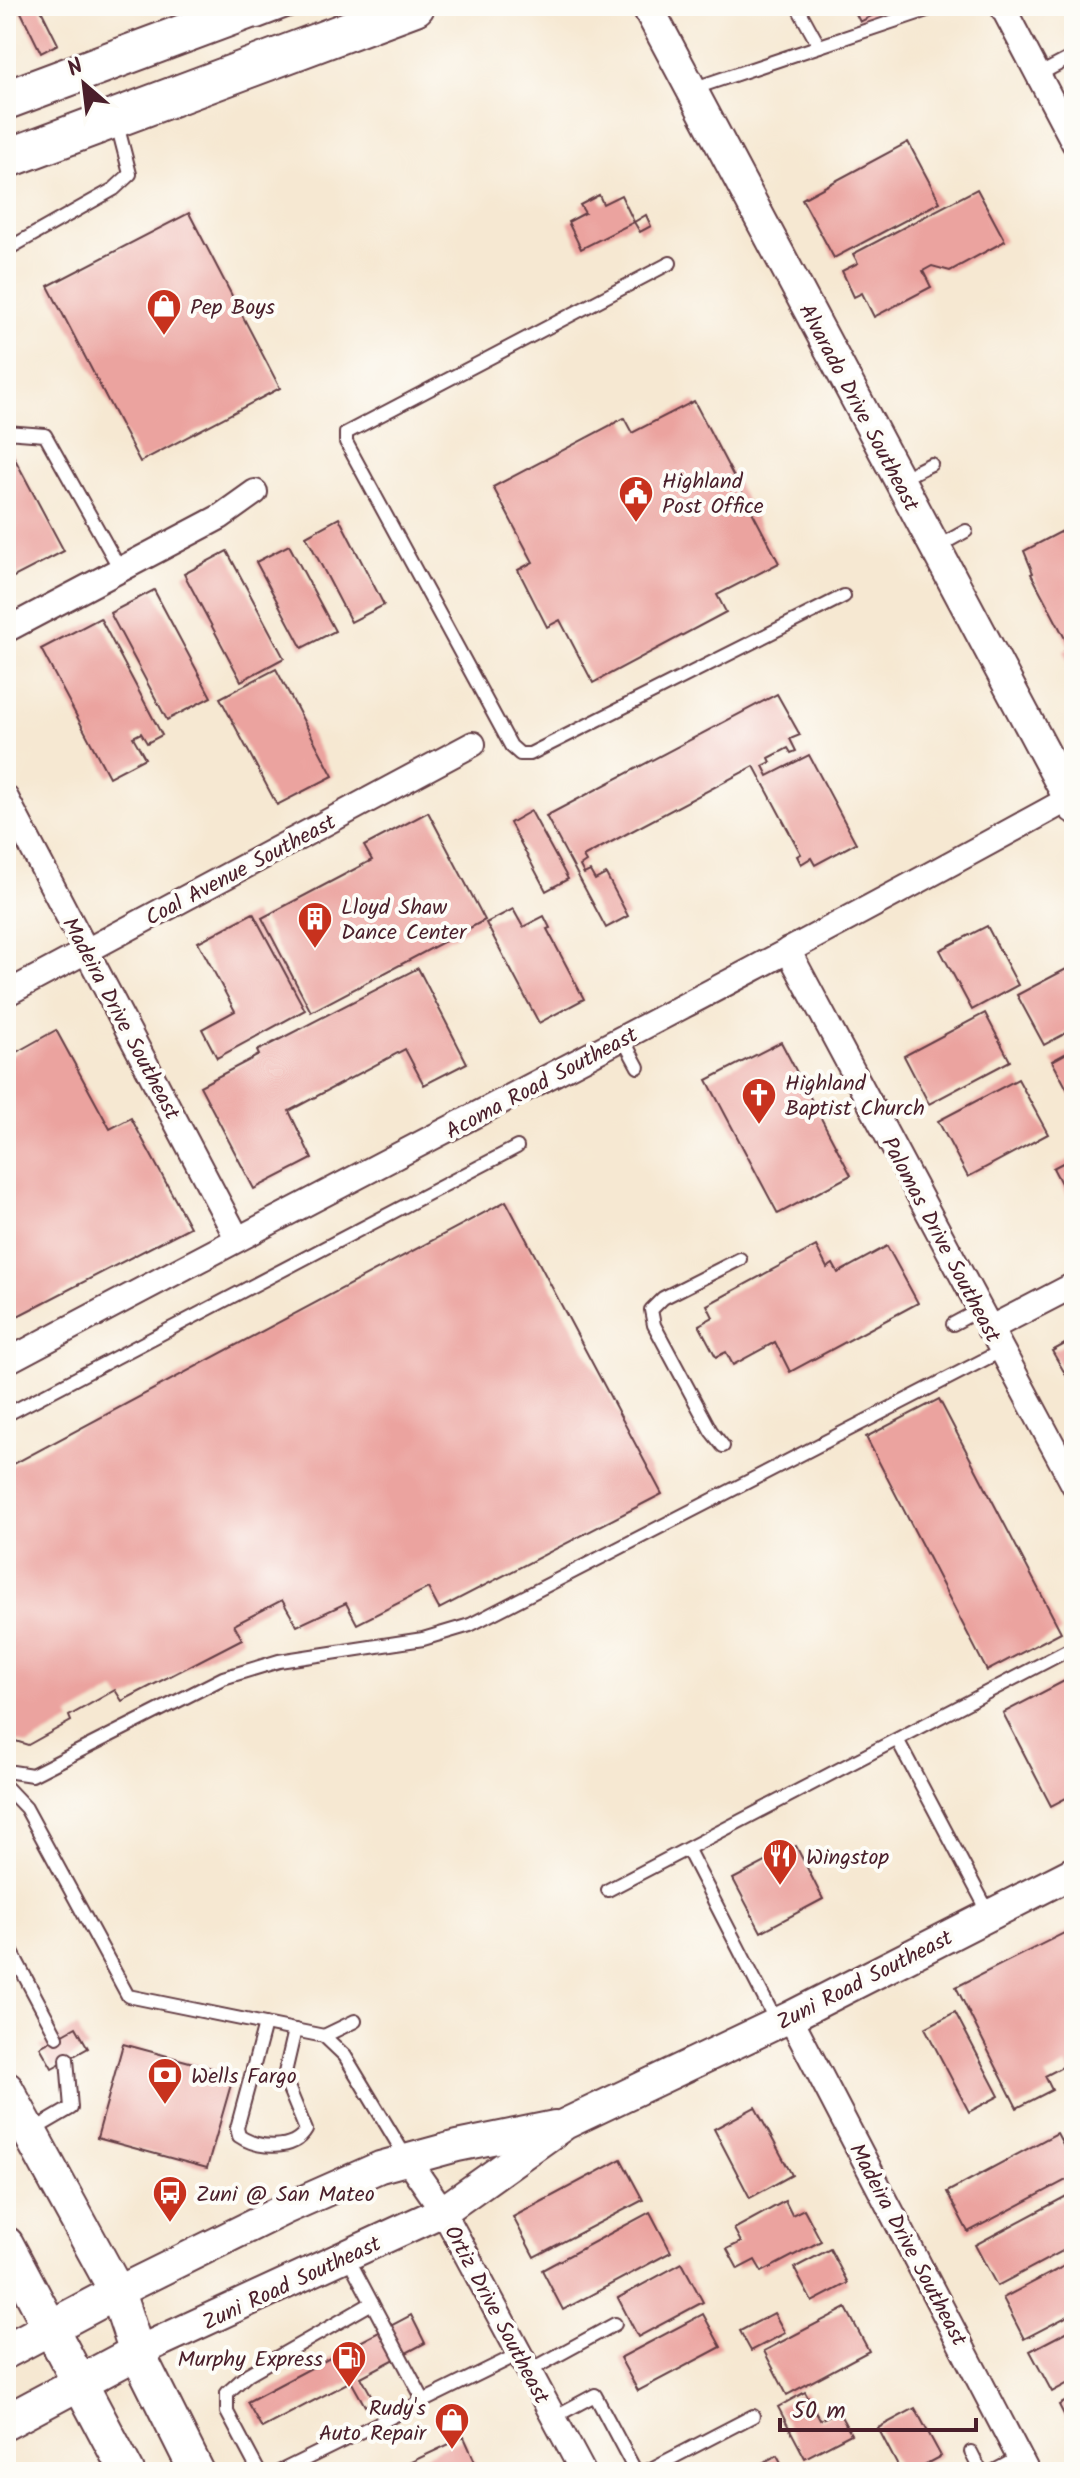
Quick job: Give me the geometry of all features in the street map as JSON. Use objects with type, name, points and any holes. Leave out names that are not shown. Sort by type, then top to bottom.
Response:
[{"type":"main road","points":[[6,159],[415,6]]},
{"type":"main road","points":[[6,100],[250,17]]},
{"type":"main road","points":[[6,2089],[117,2292],[137,2352],[197,2472]]},
{"type":"main road","points":[[6,2244],[127,2472]]},
{"type":"main road","name":"Zuni Road Southeast","points":[[6,2351],[117,2292]]},
{"type":"main road","name":"Zuni Road Southeast","points":[[6,2422],[137,2352]]},
{"type":"street","name":"Alvarado Drive Southeast","points":[[647,6],[1072,801]]},
{"type":"street","points":[[1002,6],[1074,143]]},
{"type":"street","points":[[6,630],[220,517],[255,492]]},
{"type":"street","name":"Coal Avenue Southeast","points":[[6,994],[473,744]]},
{"type":"street","name":"Madeira Drive Southeast","points":[[6,798],[237,1238]]},
{"type":"street","name":"Acoma Road Southeast","points":[[6,1362],[1072,801]]},
{"type":"street","name":"Palomas Drive Southeast","points":[[788,950],[1074,1485]]},
{"type":"street","points":[[984,1319],[1074,1285]]},
{"type":"street","name":"Zuni Road Southeast","points":[[137,2352],[443,2211],[565,2124],[784,2020],[1074,1872]]},
{"type":"street","name":"Madeira Drive Southeast","points":[[784,2020],[1024,2465]]},
{"type":"street","name":"Zuni Road Southeast","points":[[117,2292],[285,2209],[380,2167],[457,2146],[565,2124]]},
{"type":"street","name":"Ortiz Drive Southeast","points":[[407,2159],[443,2211],[583,2472]]},
{"type":"lane","points":[[250,17],[300,6]]},
{"type":"lane","points":[[797,6],[819,46]]},
{"type":"lane","points":[[691,90],[939,6]]},
{"type":"lane","points":[[1038,75],[1074,56]]},
{"type":"lane","points":[[6,250],[114,189],[130,174],[115,118]]},
{"type":"lane","points":[[670,263],[346,433],[346,442],[382,513],[511,746],[520,754],[530,754],[844,596]]},
{"type":"lane","points":[[6,432],[45,435],[120,569]]},
{"type":"lane","points":[[899,480],[931,464]]},
{"type":"lane","points":[[936,548],[966,531]]},
{"type":"lane","points":[[623,1039],[638,1067]]},
{"type":"lane","points":[[6,1415],[517,1147]]},
{"type":"lane","points":[[723,1446],[711,1431],[654,1325],[651,1310],[663,1298],[740,1259]]},
{"type":"lane","points":[[953,1324],[984,1319]]},
{"type":"lane","points":[[6,1771],[32,1775],[223,1678],[279,1661],[423,1639],[470,1625],[1001,1351]]},
{"type":"lane","points":[[608,1890],[1074,1647]]},
{"type":"lane","points":[[898,1741],[990,1915]]},
{"type":"lane","points":[[6,1787],[26,1808],[128,1996],[324,2036],[345,2056],[407,2159]]},
{"type":"lane","points":[[688,1850],[784,2020]]},
{"type":"lane","points":[[6,1941],[57,2037]]},
{"type":"lane","points":[[324,2036],[355,2021]]},
{"type":"lane","points":[[265,2024],[237,2128],[239,2136],[256,2144],[292,2143],[306,2130],[284,2077],[295,2030]]},
{"type":"lane","points":[[30,2132],[71,2108],[67,2059]]},
{"type":"lane","points":[[347,2256],[424,2401]]},
{"type":"lane","points":[[259,2472],[227,2412],[227,2393],[248,2374],[372,2303]]},
{"type":"lane","points":[[279,2472],[424,2401],[615,2324]]},
{"type":"lane","points":[[554,2417],[595,2395],[636,2472]]},
{"type":"lane","points":[[645,2472],[753,2416]]},
{"type":"lane","points":[[971,2452],[981,2472]]},
{"type":"lane","points":[[992,2472],[1024,2465]]},
{"type":"building","points":[[18,6],[39,6],[58,44],[41,53]]},
{"type":"building","points":[[852,6],[891,6],[860,22]]},
{"type":"building","points":[[908,142],[940,202],[834,258],[802,199]]},
{"type":"building","points":[[977,189],[1005,241],[950,271],[932,266],[923,271],[931,287],[874,317],[862,293],[854,297],[842,271],[858,263],[853,254]]},
{"type":"building","points":[[599,195],[603,204],[621,195],[634,222],[581,249],[568,222],[585,213],[580,205]]},
{"type":"building","name":"Pep Boys","points":[[189,213],[280,388],[140,462],[48,286]]},
{"type":"building","points":[[646,215],[651,226],[640,232],[634,222]]},
{"type":"building","name":"Highland Post Office","points":[[694,401],[779,563],[717,595],[726,612],[593,683],[560,620],[547,627],[518,570],[533,562],[493,487],[624,418],[632,433]]},
{"type":"building","points":[[9,448],[64,551],[10,579],[6,571],[6,449]]},
{"type":"building","points":[[339,518],[384,605],[351,622],[306,536]]},
{"type":"building","points":[[1074,525],[1073,679],[1064,651],[1070,648],[1031,574],[1024,551]]},
{"type":"building","points":[[289,545],[335,631],[302,648],[256,562]]},
{"type":"building","points":[[227,551],[284,658],[241,681],[184,574]]},
{"type":"building","points":[[154,590],[211,697],[167,720],[110,613]]},
{"type":"building","points":[[100,618],[162,735],[147,743],[141,733],[133,737],[145,758],[109,777],[41,649]]},
{"type":"building","points":[[276,669],[333,776],[277,805],[220,698]]},
{"type":"building","points":[[777,694],[800,735],[790,739],[796,751],[791,753],[788,748],[769,758],[771,762],[763,766],[768,776],[809,755],[856,843],[815,865],[811,858],[801,864],[797,856],[801,854],[754,766],[583,857],[586,862],[580,866],[584,874],[590,871],[595,880],[606,874],[628,916],[606,928],[546,816]]},
{"type":"building","points":[[531,811],[568,879],[546,891],[510,823]]},
{"type":"building","points":[[428,812],[485,920],[311,1012],[262,918],[372,860],[364,846]]},
{"type":"building","points":[[513,909],[523,927],[544,916],[550,928],[547,929],[584,999],[539,1023],[486,923]]},
{"type":"building","points":[[253,913],[305,1010],[217,1058],[202,1029],[235,1011],[198,942]]},
{"type":"building","points":[[987,926],[1018,985],[972,1010],[940,950]]},
{"type":"building","points":[[1074,965],[1074,1029],[1044,1045],[1017,995]]},
{"type":"building","points":[[418,968],[467,1063],[424,1085],[405,1049],[289,1111],[312,1159],[254,1189],[200,1086],[259,1055],[257,1051]]},
{"type":"building","points":[[985,1013],[1010,1061],[929,1104],[904,1056]]},
{"type":"building","points":[[56,1030],[110,1129],[131,1118],[190,1227],[6,1322],[6,1239],[9,1238],[6,1232],[6,1058]]},
{"type":"building","points":[[781,1042],[851,1175],[778,1214],[707,1080]]},
{"type":"building","points":[[1074,1049],[1074,1102],[1052,1061]]},
{"type":"building","points":[[1018,1079],[1048,1134],[968,1177],[938,1121]]},
{"type":"building","points":[[1074,1157],[1074,1208],[1053,1168]]},
{"type":"building","points":[[506,1201],[662,1494],[439,1609],[428,1588],[357,1624],[346,1603],[297,1626],[282,1600],[234,1625],[242,1639],[122,1701],[115,1690],[69,1716],[71,1721],[28,1745],[6,1738],[6,1468]]},
{"type":"building","points":[[816,1246],[827,1268],[833,1264],[838,1273],[887,1246],[918,1303],[790,1372],[775,1342],[733,1365],[726,1352],[716,1357],[699,1325],[713,1317],[707,1305]]},
{"type":"building","points":[[1074,1339],[1074,1389],[1052,1351]]},
{"type":"building","points":[[939,1399],[1061,1632],[987,1671],[866,1437]]},
{"type":"building","points":[[1074,1676],[1074,1794],[1051,1806],[1003,1713]]},
{"type":"building","points":[[796,1846],[823,1899],[761,1932],[733,1879]]},
{"type":"building","points":[[1074,1928],[1074,2080],[1066,2065],[1045,2076],[1052,2090],[1017,2108],[956,1987]]},
{"type":"building","points":[[955,2012],[999,2096],[969,2112],[925,2028]]},
{"type":"building","points":[[76,2027],[88,2048],[52,2068],[40,2047]]},
{"type":"building","name":"Wells Fargo","points":[[123,2044],[234,2074],[207,2168],[97,2138]]},
{"type":"building","points":[[755,2107],[792,2175],[750,2198],[714,2129]]},
{"type":"building","points":[[1057,2133],[1074,2165],[1074,2176],[968,2232],[947,2192]]},
{"type":"building","points":[[621,2159],[643,2200],[534,2257],[513,2217]]},
{"type":"building","points":[[1074,2192],[1074,2245],[997,2286],[975,2245]]},
{"type":"building","points":[[785,2201],[792,2215],[804,2209],[821,2241],[762,2272],[755,2260],[738,2269],[727,2249],[741,2242],[734,2229]]},
{"type":"building","points":[[650,2212],[671,2252],[563,2310],[542,2270]]},
{"type":"building","points":[[830,2249],[848,2283],[812,2302],[794,2268]]},
{"type":"building","points":[[1074,2261],[1074,2313],[1024,2339],[1003,2298]]},
{"type":"building","points":[[682,2263],[703,2302],[638,2337],[618,2298]]},
{"type":"building","points":[[846,2308],[869,2351],[787,2395],[764,2351]]},
{"type":"building","points":[[774,2313],[785,2333],[751,2351],[740,2331]]},
{"type":"building","points":[[703,2314],[721,2347],[638,2391],[620,2358]]},
{"type":"building","points":[[411,2315],[425,2343],[361,2377],[374,2400],[365,2406],[351,2381],[262,2428],[247,2402]]},
{"type":"building","points":[[1074,2328],[1074,2380],[1052,2392],[1030,2351]]},
{"type":"building","points":[[805,2392],[820,2420],[838,2411],[851,2434],[805,2458],[778,2407]]},
{"type":"building","points":[[1074,2397],[1074,2434],[1059,2405]]},
{"type":"building","points":[[915,2408],[941,2456],[911,2472],[901,2472],[878,2428]]},
{"type":"building","name":"Rudy's Auto Repair","points":[[464,2437],[476,2464],[460,2472],[394,2470]]},
{"type":"building","points":[[777,2455],[786,2472],[758,2472],[755,2467]]},
{"type":"place","name":"Pep Boys","points":[[164,337]]},
{"type":"place","name":"Highland Post Office","points":[[636,524]]},
{"type":"place","name":"Lloyd Shaw Dance Center","points":[[315,950]]},
{"type":"place","name":"Highland Baptist Church","points":[[759,1126]]},
{"type":"place","name":"Wingstop","points":[[780,1887]]},
{"type":"place","name":"Wells Fargo","points":[[165,2106]]},
{"type":"place","name":"Zuni @ San Mateo","points":[[170,2224]]},
{"type":"place","name":"Murphy Express","points":[[349,2389]]},
{"type":"place","name":"Rudy's Auto Repair","points":[[452,2451]]}]
